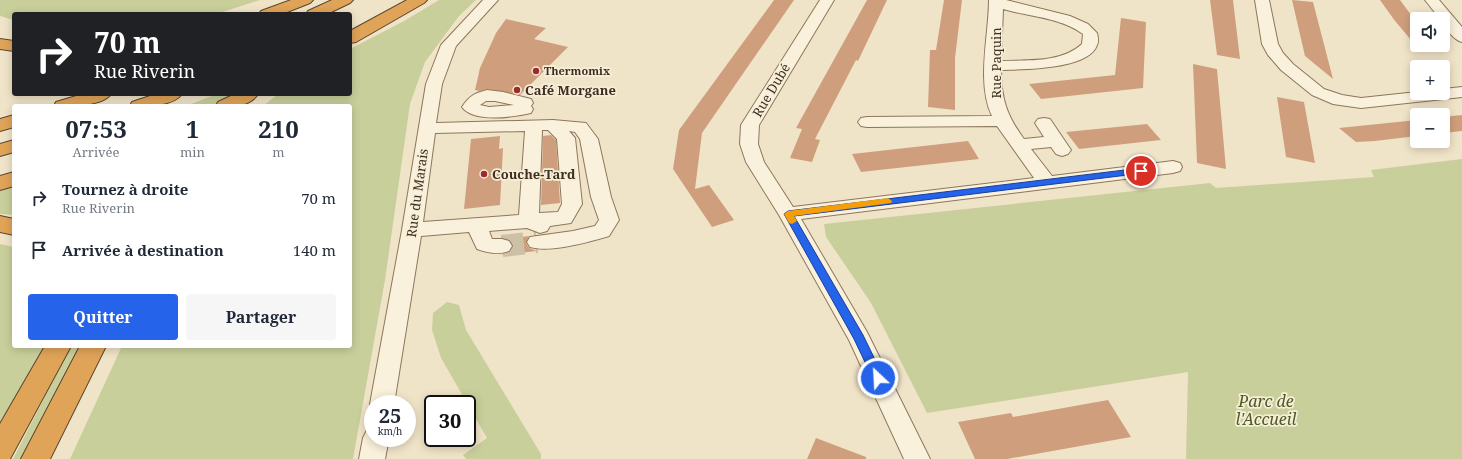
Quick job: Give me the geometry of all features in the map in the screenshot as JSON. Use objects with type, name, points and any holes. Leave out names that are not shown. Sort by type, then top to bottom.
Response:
[{"type":"highway","points":[[272,12],[305,0]]},
{"type":"highway","points":[[318,12],[345,0]]},
{"type":"highway","points":[[352,22],[398,0]]},
{"type":"highway","points":[[352,37],[419,0]]},
{"type":"highway","points":[[0,44],[12,46]]},
{"type":"highway","points":[[70,104],[96,96]]},
{"type":"highway","points":[[145,104],[167,96]]},
{"type":"highway","points":[[229,104],[245,96]]},
{"type":"highway","points":[[245,104],[255,96]]},
{"type":"highway","points":[[0,125],[12,122]]},
{"type":"highway","points":[[0,150],[12,147]]},
{"type":"highway","points":[[0,183],[12,180]]},
{"type":"highway","points":[[0,224],[12,226]]},
{"type":"highway","points":[[0,450],[57,348]]},
{"type":"highway","points":[[35,459],[92,348]]},
{"type":"street","name":"Rue du Marais","points":[[384,395],[412,230],[434,84],[449,45],[492,0]]},
{"type":"street","name":"Rue Dubé","points":[[827,0],[750,125],[749,144],[755,162],[788,214],[859,338],[917,459]]},
{"type":"street","points":[[1262,0],[1270,44],[1276,55],[1287,67],[1318,92],[1339,100],[1361,103],[1462,92]]},
{"type":"street","points":[[1432,0],[1462,37]]},
{"type":"street","points":[[994,66],[1063,61],[1085,52],[1090,45],[1090,33],[1082,26],[1068,20],[1015,8],[997,1]]},
{"type":"street","name":"Rue Paquin","points":[[997,1],[993,87],[995,99],[1002,121],[1047,182]]},
{"type":"street","points":[[867,122],[1002,121]]},
{"type":"street","points":[[1020,145],[1059,146],[1044,123]]},
{"type":"street","points":[[528,220],[534,125]]},
{"type":"street","points":[[427,128],[534,125],[580,127],[589,139],[601,197],[609,220],[602,231],[573,238],[537,242]]},
{"type":"street","points":[[412,230],[564,218],[572,204],[566,138],[553,125]]},
{"type":"street","points":[[788,214],[1173,167]]},
{"type":"street","points":[[528,220],[556,234],[573,238]]},
{"type":"street","points":[[477,226],[484,244],[490,246],[502,246]]},
{"type":"street","points":[[372,459],[374,447]]},
{"type":"green space","points":[[0,0],[260,0],[222,12],[12,12],[12,19],[0,16]]},
{"type":"green space","points":[[439,0],[476,0],[459,16],[425,62],[410,104],[385,280],[353,459],[70,459],[121,348],[352,348],[352,104],[266,104],[276,96],[352,96],[352,48],[404,21]]},
{"type":"green space","points":[[212,96],[246,96],[228,104],[191,104]]},
{"type":"green space","name":"Parc de l'Accueil","points":[[1462,159],[1462,459],[1186,459],[1188,372],[927,413],[871,303],[826,237],[824,224],[1210,183],[1216,188],[1374,177],[1371,170]]},
{"type":"green space","points":[[12,183],[12,215],[0,214],[0,186]]},
{"type":"green space","points":[[0,244],[12,247],[12,348],[44,348],[39,361],[0,422]]},
{"type":"green space","points":[[447,302],[459,305],[466,330],[541,454],[541,459],[466,459],[463,455],[487,438],[476,419],[476,395],[462,395],[441,358],[432,330],[433,313]]},
{"type":"green space","points":[[70,348],[83,348],[25,459],[13,459]]},
{"type":"building","points":[[774,0],[794,0],[702,133],[695,189],[709,185],[734,220],[712,227],[673,169],[679,130]]},
{"type":"building","points":[[867,0],[887,0],[858,61],[856,60],[815,139],[820,140],[812,162],[790,158],[802,129],[796,128]]},
{"type":"building","points":[[944,0],[962,0],[955,58],[955,110],[928,107],[930,50],[936,50]]},
{"type":"building","points":[[1210,0],[1233,0],[1240,59],[1217,55]]},
{"type":"building","points":[[1292,0],[1313,2],[1333,79],[1305,56]]},
{"type":"building","points":[[1380,0],[1400,0],[1410,14],[1410,39]]},
{"type":"building","points":[[1121,18],[1146,22],[1143,88],[1041,99],[1029,84],[1115,75]]},
{"type":"building","points":[[506,19],[546,28],[534,39],[568,47],[520,95],[487,89],[479,91],[475,90],[480,68],[496,33]]},
{"type":"building","points":[[1193,64],[1217,69],[1226,169],[1197,163]]},
{"type":"building","points":[[1277,97],[1304,102],[1315,163],[1286,157]]},
{"type":"building","points":[[1462,115],[1462,131],[1450,132],[1450,116]]},
{"type":"building","points":[[1410,121],[1410,137],[1356,142],[1339,128]]},
{"type":"building","points":[[1147,124],[1161,140],[1079,149],[1066,132]]},
{"type":"building","points":[[551,135],[556,140],[560,203],[541,205],[543,136]]},
{"type":"building","points":[[500,136],[499,149],[503,148],[500,205],[464,209],[471,139]]},
{"type":"building","points":[[968,141],[979,159],[861,172],[852,154]]},
{"type":"building","points":[[529,236],[526,243],[529,248],[537,251],[501,255],[509,252],[513,247],[510,240],[507,239]]},
{"type":"building","points":[[1108,400],[1131,437],[1007,459],[975,459],[958,422],[1011,413],[1013,417]]},
{"type":"building","points":[[816,438],[866,457],[866,459],[807,459]]},
{"type":"tunnel","points":[[502,246],[537,242]]},
{"type":"slow traffic","points":[[792,221],[788,214],[888,201]]},
{"type":"place","name":"Thermomix","points":[[536,71]]},
{"type":"place","name":"Café Morgane","points":[[517,90]]},
{"type":"place","name":"Couche-Tard","points":[[484,174]]},
{"type":"route","points":[[878,378],[859,338],[788,214],[1141,171]]}]
